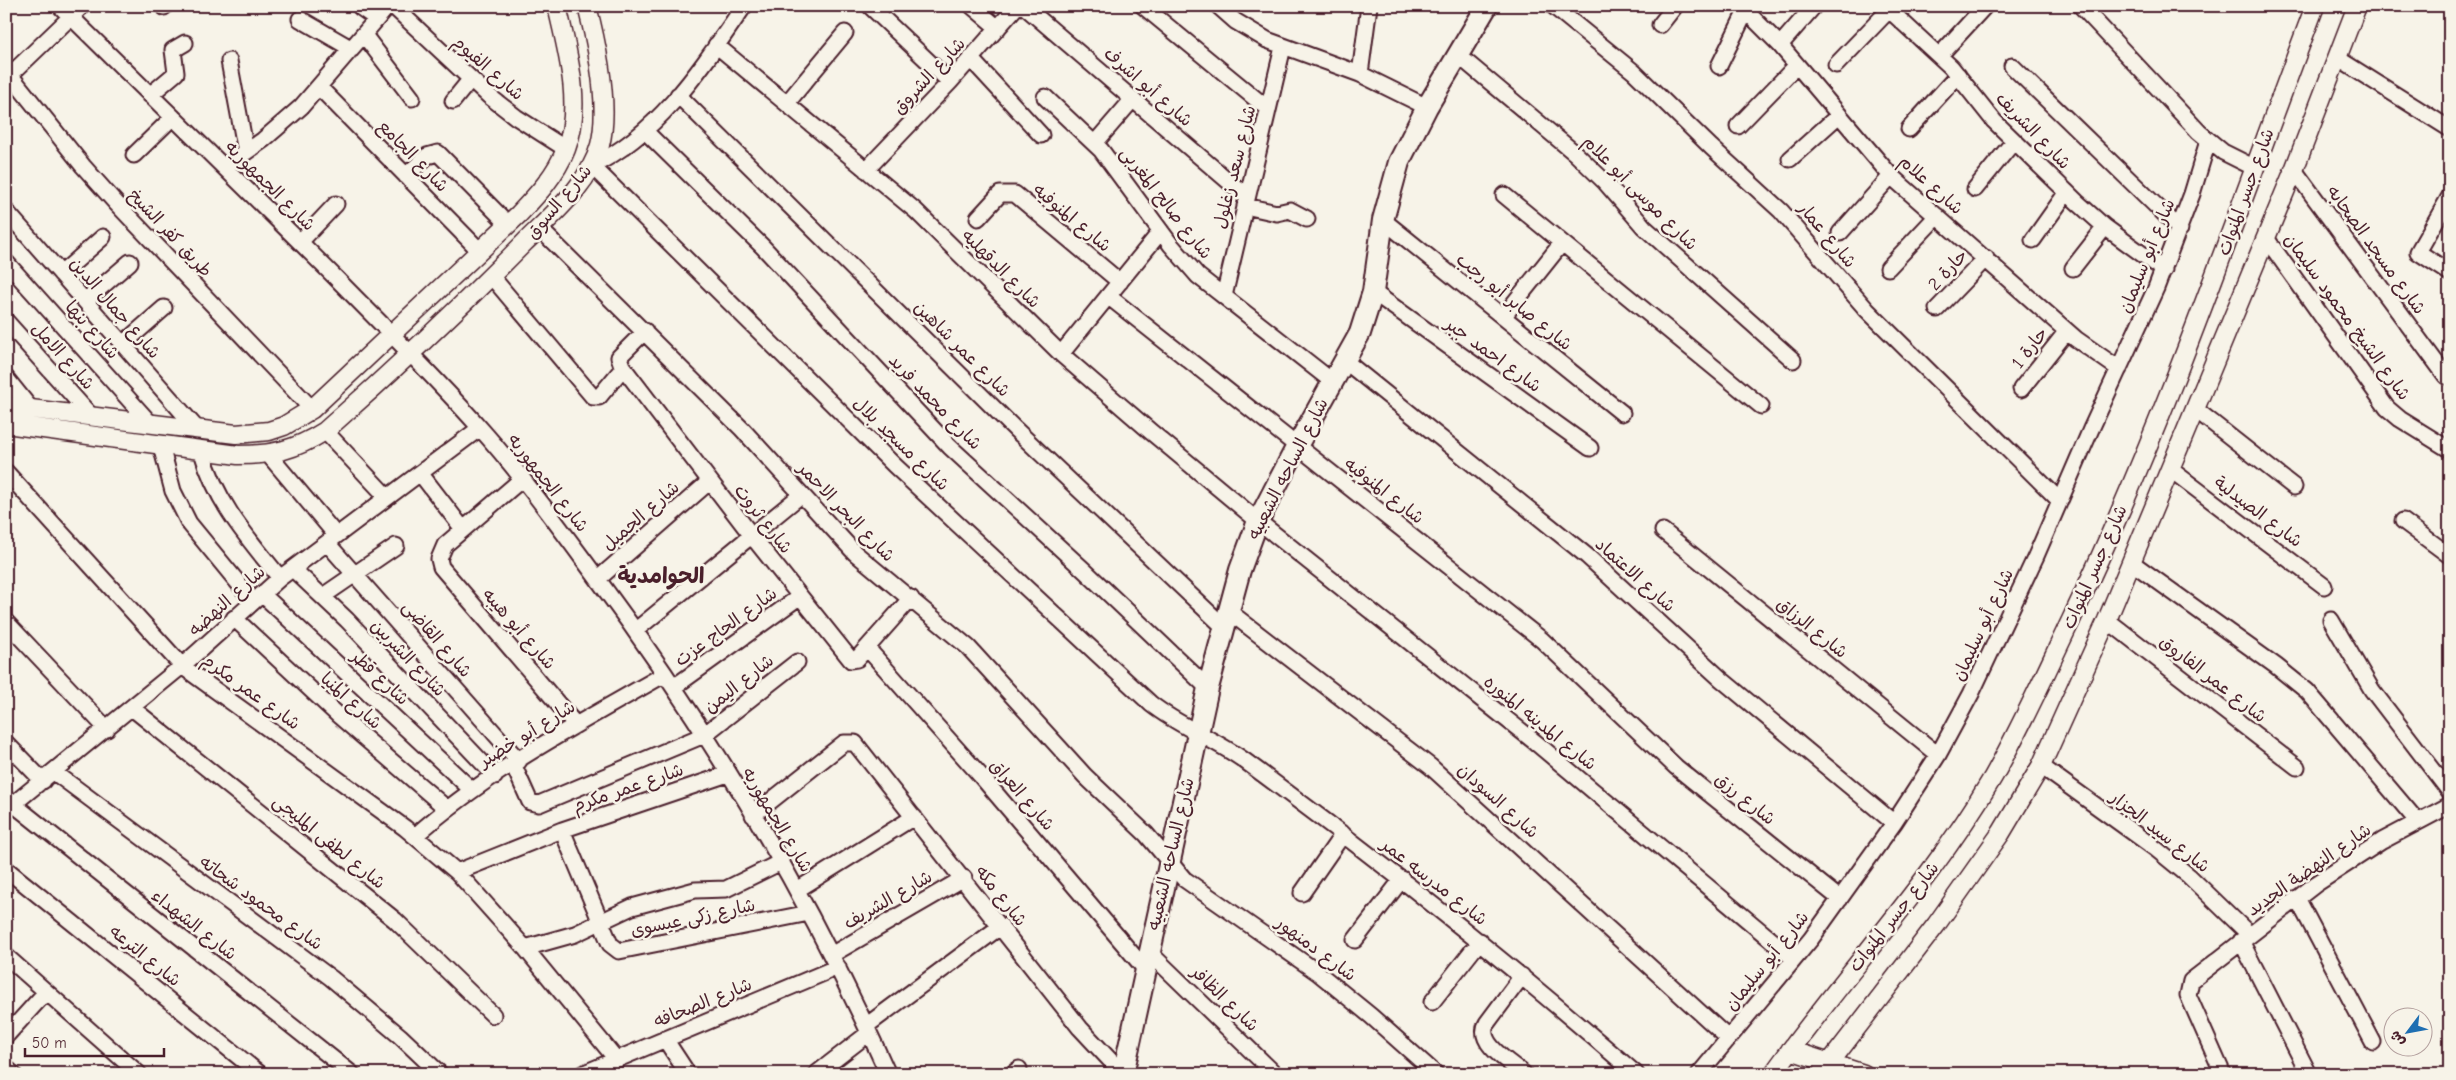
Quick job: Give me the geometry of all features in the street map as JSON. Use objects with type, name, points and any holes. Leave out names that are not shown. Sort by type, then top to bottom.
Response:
[{"type":"main road","name":"شارع الساحه الشعبيه","points":[[1123,1074],[1169,861],[1225,618],[1258,521],[1296,446],[1360,333],[1373,292],[1383,220],[1396,168],[1427,107],[1488,6]]},
{"type":"street","points":[[225,167],[283,124],[319,87],[388,6]]},
{"type":"street","name":"شارع الفيوم","points":[[392,6],[470,80],[516,117],[566,149]]},
{"type":"street","name":"شارع السوق","points":[[6,406],[236,434],[269,431],[284,426],[312,409],[508,224],[540,191],[556,169],[566,149],[572,128],[573,94],[556,6]]},
{"type":"street","name":"شارع السوق","points":[[6,424],[202,452],[238,455],[268,454],[303,445],[325,431],[492,277],[566,200],[592,166],[599,147],[604,114],[587,6]]},
{"type":"street","points":[[592,166],[620,151],[646,132],[678,95],[744,6]]},
{"type":"street","points":[[870,6],[950,82]]},
{"type":"street","points":[[972,6],[998,28]]},
{"type":"street","points":[[1143,6],[1268,109]]},
{"type":"street","points":[[1218,6],[1254,33],[1283,47],[1360,74],[1427,107]]},
{"type":"street","points":[[1360,74],[1369,6]]},
{"type":"street","name":"شارع عمار","points":[[1553,6],[1634,72],[1782,211],[1867,310],[2060,501]]},
{"type":"street","points":[[1660,25],[1676,6]]},
{"type":"street","points":[[1780,45],[1814,6]]},
{"type":"street","points":[[1939,56],[1985,6]]},
{"type":"street","points":[[2081,6],[2208,141],[2223,152],[2255,168]]},
{"type":"street","name":"شارع جسر المنوات","points":[[1773,1074],[1928,875],[1972,810],[2010,746],[2096,568],[2146,453],[2315,6]]},
{"type":"street","name":"شارع جسر المنوات","points":[[1825,1068],[1936,925],[2001,833],[2041,766],[2107,620],[2170,470],[2294,170],[2357,6]]},
{"type":"street","points":[[360,7],[377,19]]},
{"type":"street","name":"شارع الشروق","points":[[866,170],[950,82],[1016,7]]},
{"type":"street","name":"شارع أبو اشرف","points":[[1016,7],[1133,99],[1246,201]]},
{"type":"street","points":[[1836,65],[1887,8]]},
{"type":"street","name":"شارع الشريف","points":[[1887,8],[1958,75],[1986,113],[2067,192],[2105,227],[2164,270]]},
{"type":"street","points":[[1720,66],[1744,9]]},
{"type":"street","name":"شارع علام","points":[[1744,9],[1780,45],[1891,176],[2067,331],[2090,350],[2119,369]]},
{"type":"street","points":[[8,77],[71,10]]},
{"type":"street","name":"شارع الجمهوريه","points":[[71,10],[150,94],[410,353],[480,428],[522,479],[636,630],[754,815],[782,862],[835,961],[888,1074]]},
{"type":"street","points":[[300,19],[352,49]]},
{"type":"street","points":[[787,103],[844,32]]},
{"type":"street","points":[[364,34],[412,98]]},
{"type":"street","points":[[150,94],[176,73],[173,50],[185,43]]},
{"type":"street","name":"شارع الدقهليه","points":[[716,45],[934,228],[1061,354],[1258,521]]},
{"type":"street","name":"شارع سعد زغلول","points":[[1224,296],[1283,47]]},
{"type":"street","name":"شارع موسى أبو علام","points":[[1458,55],[1576,154],[1644,227],[1793,360]]},
{"type":"street","points":[[972,58],[1040,135]]},
{"type":"street","points":[[2337,58],[2450,130]]},
{"type":"street","points":[[228,61],[246,152]]},
{"type":"street","points":[[1738,126],[1797,65]]},
{"type":"street","points":[[2012,66],[2180,229]]},
{"type":"street","points":[[1909,129],[1958,75]]},
{"type":"street","name":"طريق كفر الشيخ","points":[[8,77],[108,195],[312,409]]},
{"type":"street","points":[[452,101],[470,80]]},
{"type":"street","name":"شارع الجامع","points":[[319,87],[480,251]]},
{"type":"street","name":"شارع عمر شاهين","points":[[678,95],[1015,428],[1225,618]]},
{"type":"street","name":"شارع صالح المغربى","points":[[1045,97],[1078,130],[1095,143],[1190,268],[1333,382]]},
{"type":"street","points":[[1095,143],[1133,99]]},
{"type":"street","points":[[1790,159],[1839,116]]},
{"type":"street","points":[[134,155],[173,117]]},
{"type":"street","name":"شارع محمد فريد","points":[[646,132],[763,247],[950,447],[1085,571],[1208,688]]},
{"type":"street","points":[[1975,189],[2014,141]]},
{"type":"street","name":"شارع أبو سليمان","points":[[1699,1074],[1794,959],[1840,899],[1894,823],[1938,755],[1971,694],[2164,270],[2180,229],[2208,141]]},
{"type":"street","points":[[406,176],[427,156],[438,153],[508,224]]},
{"type":"street","name":"شارع مسجد بلال","points":[[592,166],[908,478],[1151,704],[1166,716],[1198,734]]},
{"type":"street","name":"شارع مسجد الصحابه","points":[[2294,170],[2446,376]]},
{"type":"street","points":[[1840,234],[1891,176]]},
{"type":"street","points":[[2033,240],[2067,192]]},
{"type":"street","name":"شارع المنوفيه","points":[[978,218],[1000,194],[1015,194],[1120,282]]},
{"type":"street","points":[[1504,195],[1761,406]]},
{"type":"street","points":[[2450,196],[2418,252],[2450,273]]},
{"type":"street","points":[[1246,201],[1277,213],[1290,210],[1307,219]]},
{"type":"street","points":[[300,242],[336,204]]},
{"type":"street","name":"شارع جمال الدين","points":[[6,210],[197,429]]},
{"type":"street","points":[[1888,268],[1937,216]]},
{"type":"street","name":"شارع صابر أبو رجب","points":[[1383,220],[1622,413]]},
{"type":"street","points":[[2073,268],[2105,227]]},
{"type":"street","name":"شارع البحر الاحمر","points":[[539,228],[742,429],[855,553],[968,647],[1085,776],[1146,834],[1169,861]]},
{"type":"street","points":[[1061,354],[1161,231]]},
{"type":"street","points":[[61,274],[103,236]]},
{"type":"street","name":"شارع الشيخ محمود سليمان","points":[[2266,238],[2387,408],[2400,419],[2450,450]]},
{"type":"street","points":[[1504,317],[1562,242]]},
{"type":"street","name":"حارة 2","points":[[1937,309],[1986,258]]},
{"type":"street","name":"شارع بنها","points":[[6,262],[150,423]]},
{"type":"street","points":[[85,301],[130,262]]},
{"type":"street","points":[[492,277],[593,397],[599,398],[623,368],[619,357],[644,331]]},
{"type":"street","name":"شارع احمد جبر","points":[[1373,292],[1590,448]]},
{"type":"street","name":"شارع المنوفيه","points":[[1108,296],[1548,644],[1630,724]]},
{"type":"street","points":[[123,344],[164,308]]},
{"type":"street","name":"شارع الامل","points":[[6,321],[92,417]]},
{"type":"street","name":"حارة 1","points":[[2022,389],[2067,331]]},
{"type":"street","name":"شارع الاعتماد","points":[[1345,361],[1587,556],[1721,679],[1894,823]]},
{"type":"street","name":"شارع ثروت","points":[[623,368],[799,597],[851,660],[858,659],[911,598]]},
{"type":"street","points":[[6,378],[30,408]]},
{"type":"street","points":[[2195,409],[2294,487]]},
{"type":"street","name":"شارع النهضه","points":[[8,805],[49,777],[107,729],[182,666],[280,578],[480,428]]},
{"type":"street","points":[[325,431],[387,498]]},
{"type":"street","name":"شارع قطر","points":[[161,446],[173,491],[189,523],[258,597],[472,790]]},
{"type":"street","points":[[202,452],[208,473],[228,513],[280,578]]},
{"type":"street","name":"شارع القاضى","points":[[268,454],[332,539],[355,575],[516,762],[529,800],[533,804],[539,804],[704,734]]},
{"type":"street","name":"شارع الصيدلية","points":[[2170,470],[2324,586]]},
{"type":"street","name":"شارع عمر مكرم","points":[[6,472],[182,666],[415,836],[457,872],[525,948],[616,1059]]},
{"type":"street","points":[[420,473],[463,529],[522,479]]},
{"type":"street","name":"شارع الجميل","points":[[598,579],[710,481]]},
{"type":"street","points":[[636,630],[801,495]]},
{"type":"street","name":"شارع المدينه المنوره","points":[[1258,521],[1535,742],[1794,959]]},
{"type":"street","points":[[2403,521],[2450,556]]},
{"type":"street","name":"شارع أبو هيبه","points":[[463,529],[446,545],[440,555],[438,559],[441,568],[576,725]]},
{"type":"street","name":"شارع الرزاق","points":[[1663,531],[1938,755]]},
{"type":"street","points":[[322,596],[396,546]]},
{"type":"street","points":[[2131,562],[2276,666],[2307,691],[2417,821]]},
{"type":"street","name":"شارع الشربين","points":[[293,569],[322,596],[495,776]]},
{"type":"street","name":"شارع الحاج عزت","points":[[674,687],[799,597]]},
{"type":"street","name":"شارع المنيا","points":[[234,618],[338,715],[446,808]]},
{"type":"street","name":"شارع السودان","points":[[1225,618],[1431,766],[1728,1038]]},
{"type":"street","name":"شارع عمر الفاروق","points":[[2107,620],[2297,768]]},
{"type":"street","points":[[2331,620],[2372,690],[2450,792]]},
{"type":"street","points":[[6,622],[107,729]]},
{"type":"street","name":"شارع العراق","points":[[866,648],[1147,960]]},
{"type":"street","name":"شارع اليمن","points":[[704,734],[797,662]]},
{"type":"street","name":"شارع أبو خضير","points":[[415,836],[446,808],[472,790],[576,725],[665,674]]},
{"type":"street","name":"شارع لطفى المليجى","points":[[132,708],[395,920],[493,1015]]},
{"type":"street","name":"شارع رزق","points":[[1630,724],[1676,768],[1840,899]]},
{"type":"street","name":"شارع مدرسه عمر","points":[[1198,734],[1231,751],[1402,879],[1480,941],[1636,1074]]},
{"type":"street","name":"شارع مكه","points":[[754,815],[844,743],[850,741],[857,745],[964,878],[1080,1028],[1123,1074]]},
{"type":"street","name":"شارع محمود شحاته","points":[[6,744],[49,777],[331,978],[400,1036],[440,1074]]},
{"type":"street","name":"شارع سيد الجزار","points":[[2041,766],[2156,848],[2189,876],[2245,938],[2309,1074]]},
{"type":"street","name":"شارع عمر مكرم","points":[[457,872],[562,830],[728,774]]},
{"type":"street","name":"شارع الشهداء","points":[[8,805],[352,1074]]},
{"type":"street","name":"شارع النهضة الجديد","points":[[2223,1074],[2188,995],[2191,981],[2297,898],[2349,862],[2417,821],[2450,805]]},
{"type":"street","points":[[797,890],[914,816]]},
{"type":"street","name":"شارع زكى عيسوى","points":[[562,830],[612,948],[622,951],[809,913]]},
{"type":"street","points":[[1302,893],[1343,834]]},
{"type":"street","name":"شارع دمنهور","points":[[1169,861],[1192,886],[1317,972],[1371,1016],[1436,1074]]},
{"type":"street","name":"شارع زكى عيسوى","points":[[525,948],[575,934],[624,910],[689,891],[726,889],[782,862]]},
{"type":"street","name":"شارع الترعه","points":[[6,870],[260,1074]]},
{"type":"street","name":"شارع الشريف","points":[[835,961],[964,878]]},
{"type":"street","points":[[1355,940],[1402,879]]},
{"type":"street","points":[[2297,898],[2373,1042]]},
{"type":"street","points":[[816,1074],[868,1030],[1001,926]]},
{"type":"street","points":[[1432,1002],[1480,941]]},
{"type":"street","points":[[6,956],[139,1074]]},
{"type":"street","name":"شارع الظافر","points":[[1147,960],[1275,1074]]},
{"type":"street","name":"شارع الصحافه","points":[[582,1074],[600,1070],[616,1059],[665,1039],[835,961]]},
{"type":"street","points":[[1522,976],[1487,1023],[1483,1032],[1486,1041],[1524,1074]]},
{"type":"street","points":[[6,1036],[46,992]]},
{"type":"street","points":[[665,1039],[688,1074]]},
{"type":"street","points":[[1790,1050],[1825,1068],[1864,1074]]},
{"type":"street","points":[[6,1068],[13,1074]]},
{"type":"district","name":"الحوامدية","points":[[661,576]]}]
